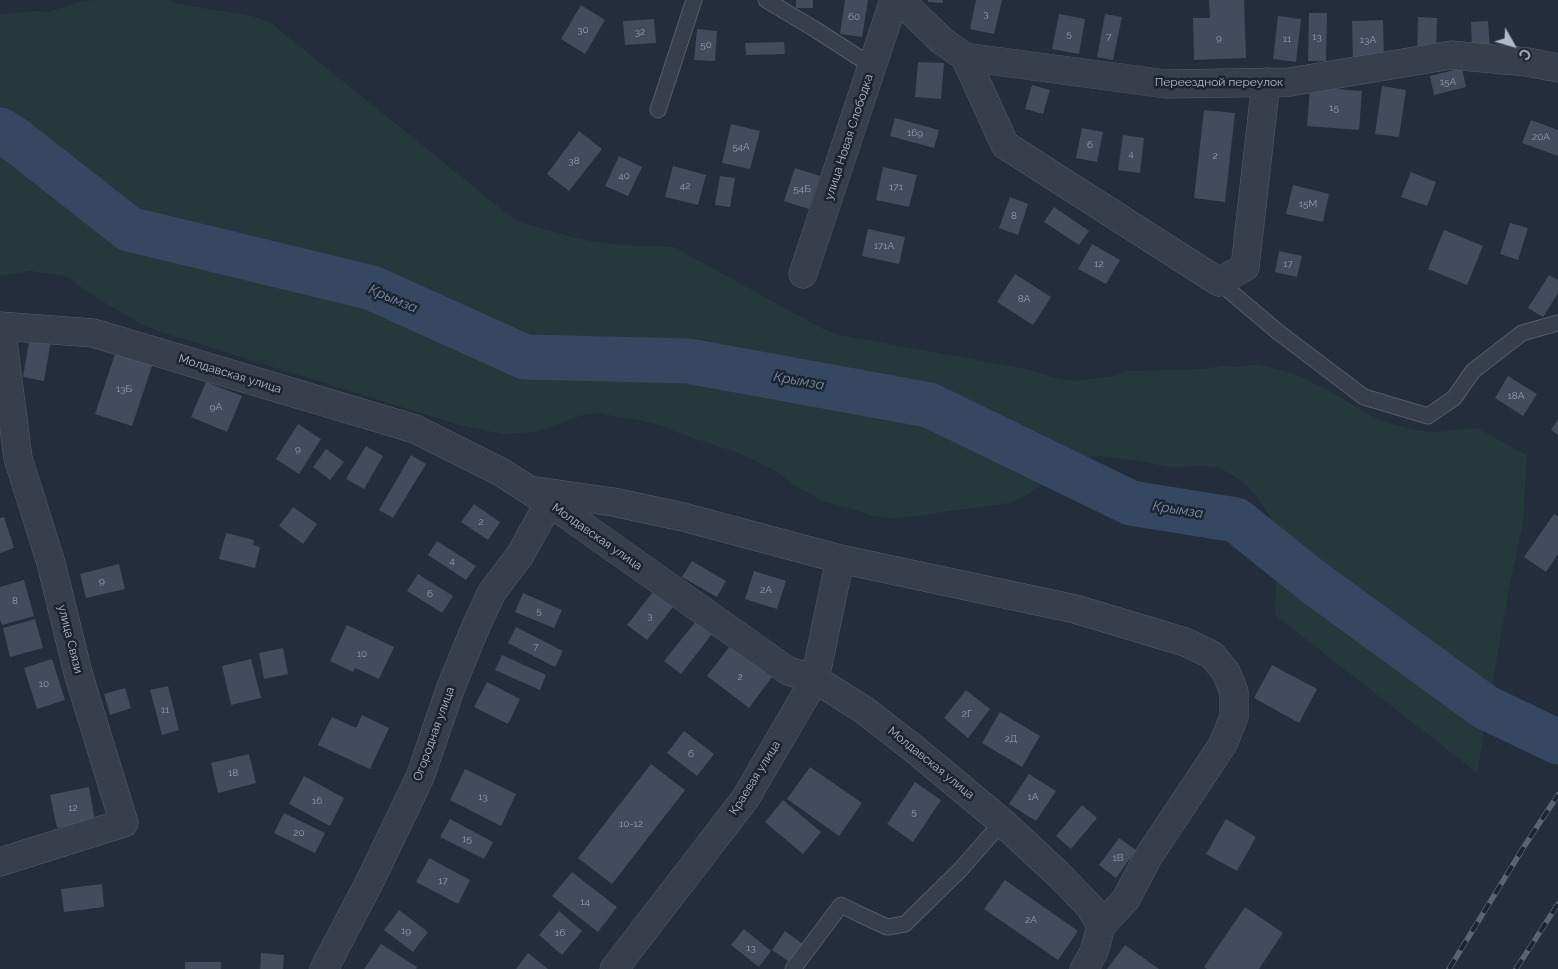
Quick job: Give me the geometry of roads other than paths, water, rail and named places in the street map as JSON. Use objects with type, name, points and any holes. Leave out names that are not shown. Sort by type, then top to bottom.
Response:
[{"type":"street","name":"улица Новая Слободка","points":[[803,274],[894,0]]},
{"type":"street","name":"Переездной переулок","points":[[900,0],[941,40],[965,57],[1166,84],[1290,82],[1451,55],[1527,62],[1558,68]]},
{"type":"street","points":[[965,57],[1005,144],[1219,282],[1245,267],[1266,82]]},
{"type":"street","name":"Молдавская улица","points":[[0,326],[93,333],[415,429],[501,472],[788,671],[815,679],[864,710],[1002,822],[1058,874],[1090,907],[1101,926]]},
{"type":"street","name":"улица Связи","points":[[0,326],[18,458],[50,563],[78,673],[124,823],[0,862]]},
{"type":"street","points":[[538,496],[612,502],[683,517],[840,559],[1075,608],[1185,642],[1212,655],[1226,672],[1234,692],[1234,717],[1223,744],[1148,857],[1126,899],[1101,926],[1094,952],[1084,969]]},
{"type":"street","name":"Огородная улица","points":[[324,969],[370,880],[420,776],[451,686],[488,600],[520,555],[538,496]]},
{"type":"street","name":"Краевая улица","points":[[614,969],[745,799],[815,679],[840,559]]},
{"type":"lane","points":[[658,110],[694,0]]},
{"type":"lane","points":[[766,0],[814,28],[872,66]]},
{"type":"lane","points":[[1219,282],[1278,332],[1364,397],[1428,416],[1454,398],[1473,371],[1522,333],[1558,323]]},
{"type":"lane","points":[[793,969],[841,905],[887,927],[905,924],[961,869],[1002,822]]},
{"type":"waterway","name":"Крымза","points":[[0,130],[17,141],[129,229],[372,288],[525,357],[688,361],[929,405],[1131,503],[1236,520],[1312,581],[1485,707],[1558,742]]},
{"type":"railway","points":[[1449,969],[1558,795]]},
{"type":"railway","points":[[1516,969],[1558,904]]}]
